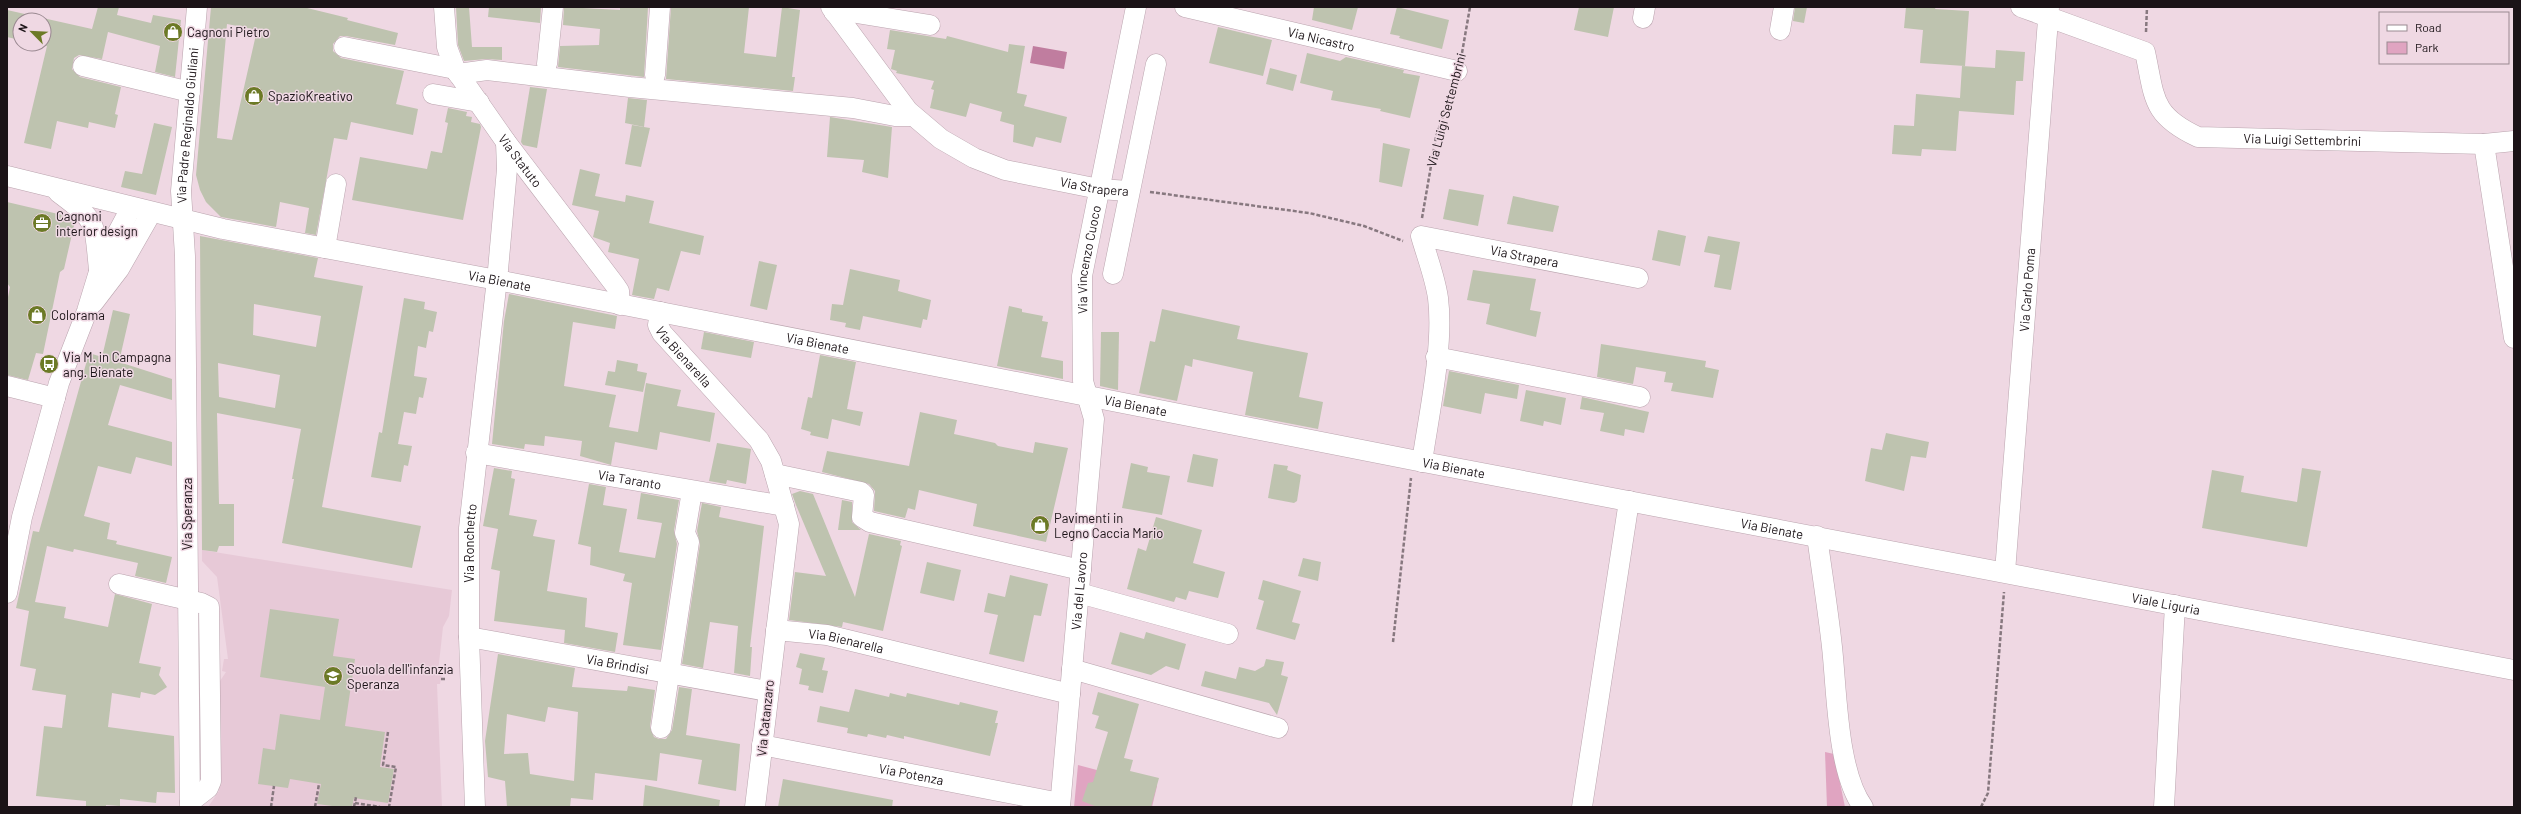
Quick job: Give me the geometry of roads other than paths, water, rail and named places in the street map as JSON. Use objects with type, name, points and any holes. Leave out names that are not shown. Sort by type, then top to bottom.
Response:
[{"type":"street","name":"Via Padre Reginaldo Giuliani","points":[[184,220],[181,191],[197,7]]},
{"type":"street","name":"Via Statuto","points":[[444,7],[447,47],[456,71],[506,142]]},
{"type":"street","points":[[547,64],[553,7]]},
{"type":"street","points":[[655,75],[660,7]]},
{"type":"street","name":"Via Vincenzo Cuoco","points":[[1087,395],[1083,381],[1082,276],[1136,7]]},
{"type":"street","name":"Via Nicastro","points":[[1185,7],[1457,71]]},
{"type":"street","points":[[1780,30],[1784,7]]},
{"type":"street","points":[[2021,7],[2049,11]]},
{"type":"street","points":[[832,9],[930,25]]},
{"type":"street","name":"Via Strapera","points":[[832,9],[912,116],[941,139],[984,163],[1011,171],[1099,189],[1129,191]]},
{"type":"street","name":"Via Luigi Settembrini","points":[[2049,11],[2145,52],[2159,108],[2168,120],[2198,137],[2484,144],[2514,141]]},
{"type":"street","name":"Via Carlo Poma","points":[[2005,572],[2049,11]]},
{"type":"street","points":[[344,47],[456,71],[487,70],[630,87],[853,108],[895,116],[912,116]]},
{"type":"street","points":[[1113,274],[1156,64]]},
{"type":"street","points":[[84,66],[190,92]]},
{"type":"street","points":[[434,94],[479,102]]},
{"type":"street","name":"Via Ronchetto","points":[[475,807],[469,637],[469,528],[476,453],[513,160],[506,142]]},
{"type":"street","points":[[2484,144],[2514,338]]},
{"type":"street","name":"Via Statuto","points":[[513,160],[615,285],[619,294],[620,305]]},
{"type":"street","name":"Via Bienate","points":[[7,176],[184,220],[1087,395],[1418,461],[1817,536],[1828,609],[1845,759],[1852,788],[1863,807]]},
{"type":"street","points":[[325,248],[336,184]]},
{"type":"street","points":[[52,188],[82,210],[92,222],[99,270]]},
{"type":"street","points":[[7,593],[13,530],[55,398],[87,311],[99,270],[131,208]]},
{"type":"street","points":[[87,311],[119,269],[152,213]]},
{"type":"street","name":"Via Speranza","points":[[184,220],[190,804]]},
{"type":"street","name":"Via Strapera","points":[[1436,357],[1438,297],[1423,241],[1638,278]]},
{"type":"street","name":"Via Bienarella","points":[[660,312],[660,330],[753,432],[766,450],[775,474],[789,524],[776,630],[827,635],[1070,694]]},
{"type":"street","points":[[1418,461],[1436,357],[1640,396]]},
{"type":"street","points":[[7,386],[55,398]]},
{"type":"street","name":"Via del Lavoro","points":[[1060,805],[1094,419],[1087,395]]},
{"type":"street","name":"Via Taranto","points":[[476,453],[784,506]]},
{"type":"street","points":[[775,474],[861,492],[864,495],[862,517],[870,522],[1081,570]]},
{"type":"street","points":[[661,728],[688,542],[685,534],[692,491]]},
{"type":"street","points":[[1582,807],[1629,501]]},
{"type":"street","name":"Viale Liguria","points":[[1817,536],[2514,670]]},
{"type":"street","points":[[119,584],[188,600]]},
{"type":"street","points":[[1079,593],[1228,634]]},
{"type":"street","points":[[2164,807],[2174,605]]},
{"type":"street","name":"Via Catanzaro","points":[[755,807],[767,691],[776,630]]},
{"type":"street","name":"Via Brindisi","points":[[469,637],[767,691]]},
{"type":"street","points":[[1072,669],[1278,728]]},
{"type":"street","name":"Via Potenza","points":[[762,745],[1060,805]]},
{"type":"place","name":"Cagnoni Pietro","points":[[173,32]]},
{"type":"place","name":"SpazioKreativo","points":[[254,96]]},
{"type":"place","name":"Cagnoni interior design","points":[[42,223]]},
{"type":"place","name":"Colorama","points":[[37,315]]},
{"type":"place","name":"Via M. in Campagna ang. Bienate","points":[[49,364]]},
{"type":"place","name":"Pavimenti in Legno Caccia Mario","points":[[1040,525]]},
{"type":"place","name":"Scuola dell'infanzia Speranza","points":[[333,676]]}]
